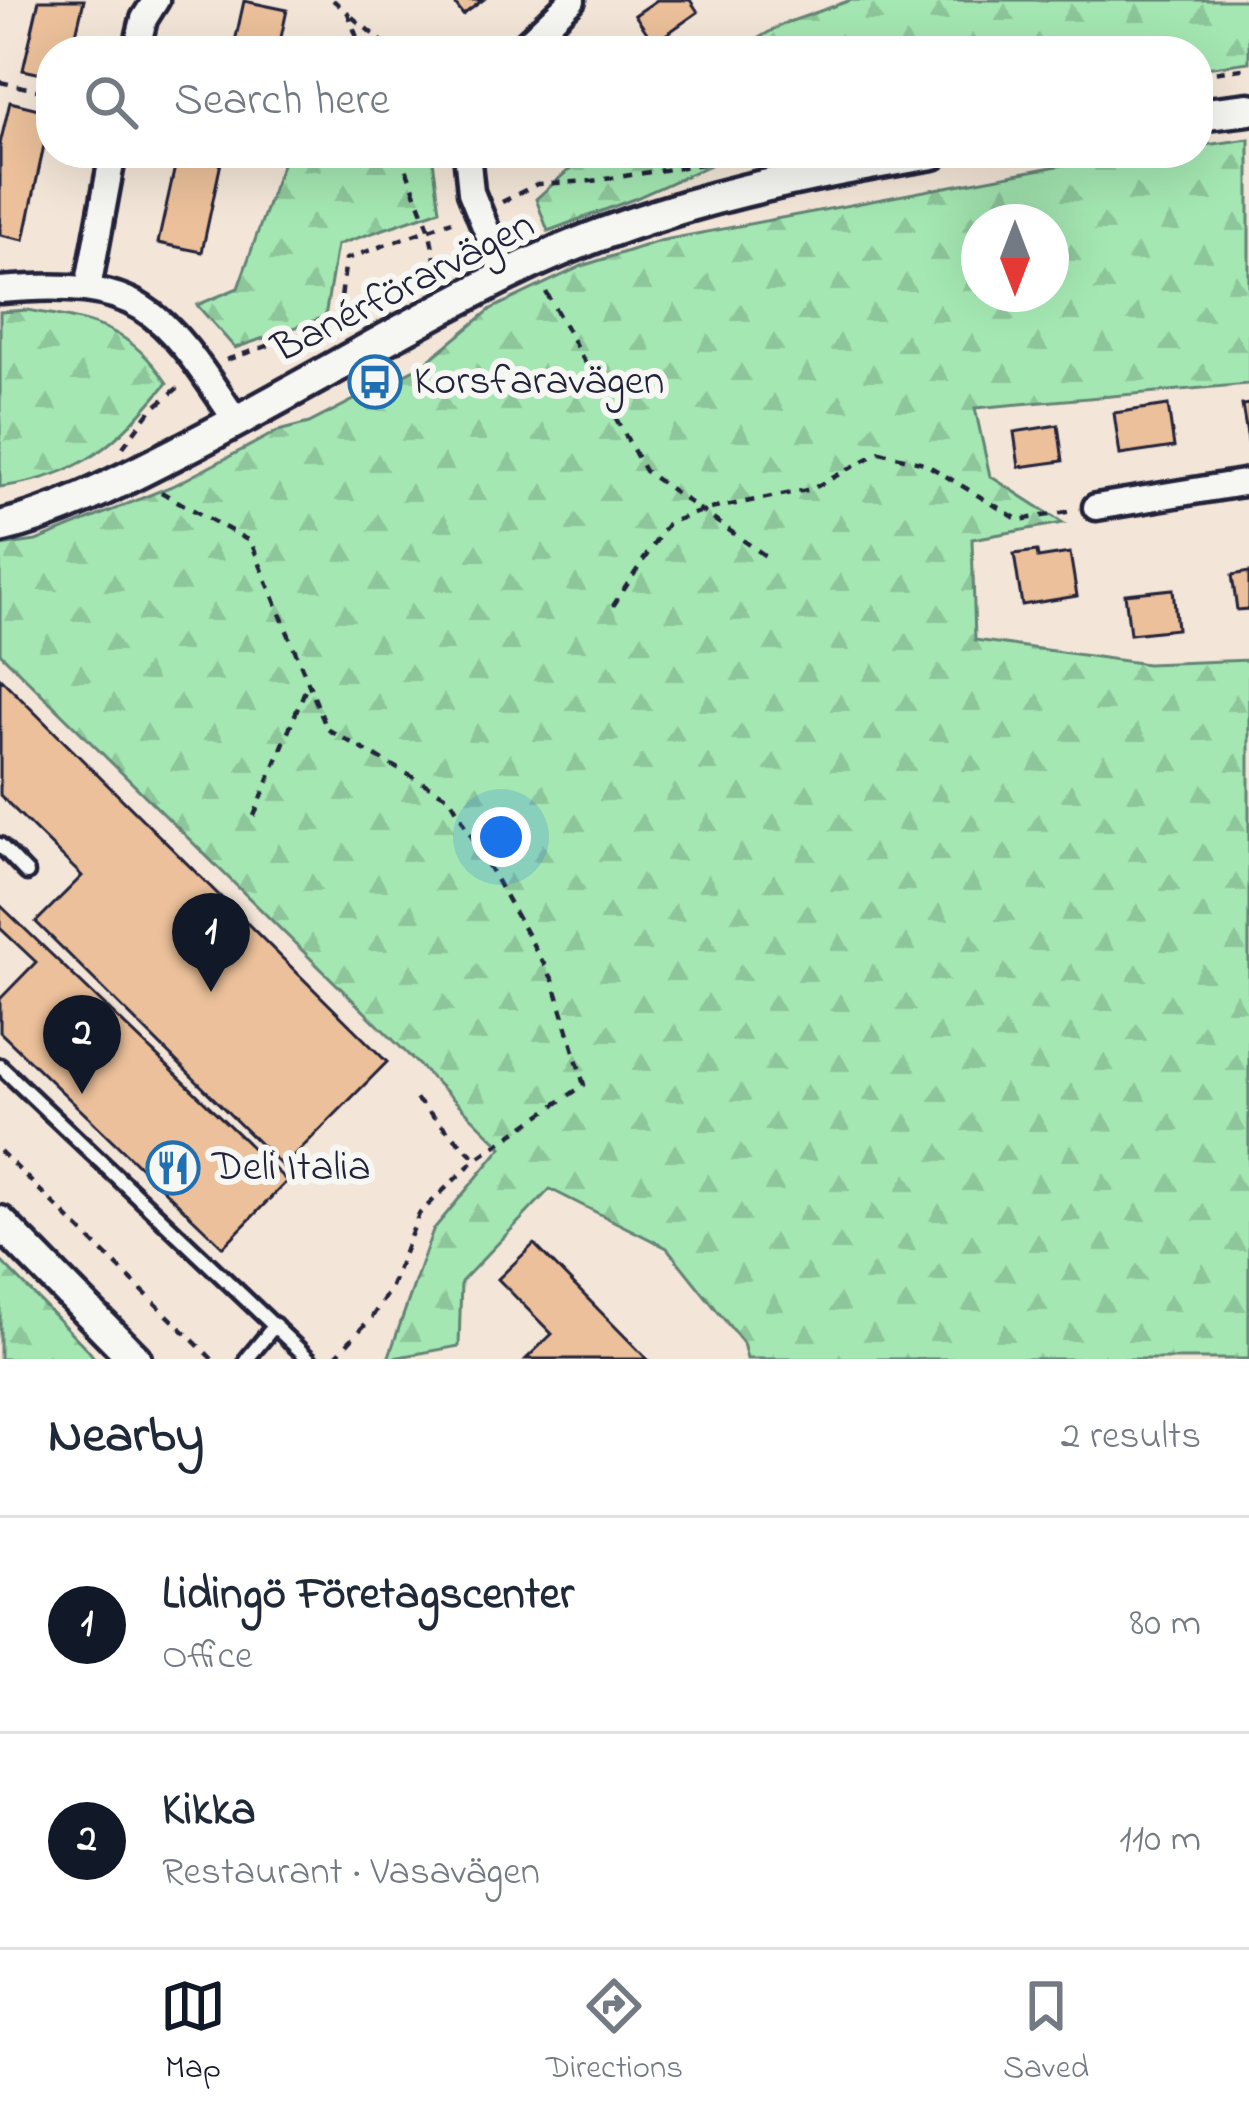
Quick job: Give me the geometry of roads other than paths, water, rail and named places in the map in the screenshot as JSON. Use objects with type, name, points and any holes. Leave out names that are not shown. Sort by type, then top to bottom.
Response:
[{"type":"street","points":[[140,36],[156,0]]},
{"type":"street","points":[[535,36],[572,0]]},
{"type":"street","points":[[1213,113],[1249,109]]},
{"type":"street","points":[[88,287],[110,168]]},
{"type":"street","points":[[469,168],[471,191],[481,213],[518,270]]},
{"type":"street","name":"Banérförarvägen","points":[[0,527],[54,512],[133,458],[238,422],[518,270],[622,230],[779,180],[847,168]]},
{"type":"street","points":[[0,290],[88,287],[126,297],[148,309],[201,368],[238,422]]},
{"type":"street","points":[[1096,507],[1249,482]]},
{"type":"street","points":[[0,1222],[136,1359]]},
{"type":"lane","points":[[0,845],[27,873]]},
{"type":"lane","points":[[0,1066],[309,1359]]},
{"type":"lane","points":[[247,1359],[274,1325]]},
{"type":"place","name":"Korsfaravägen","points":[[375,382]]},
{"type":"place","name":"Lidingö Företagscenter","points":[[211,992]]},
{"type":"place","name":"Kikka","points":[[82,1094]]},
{"type":"place","name":"Deli Italia","points":[[173,1168]]}]
